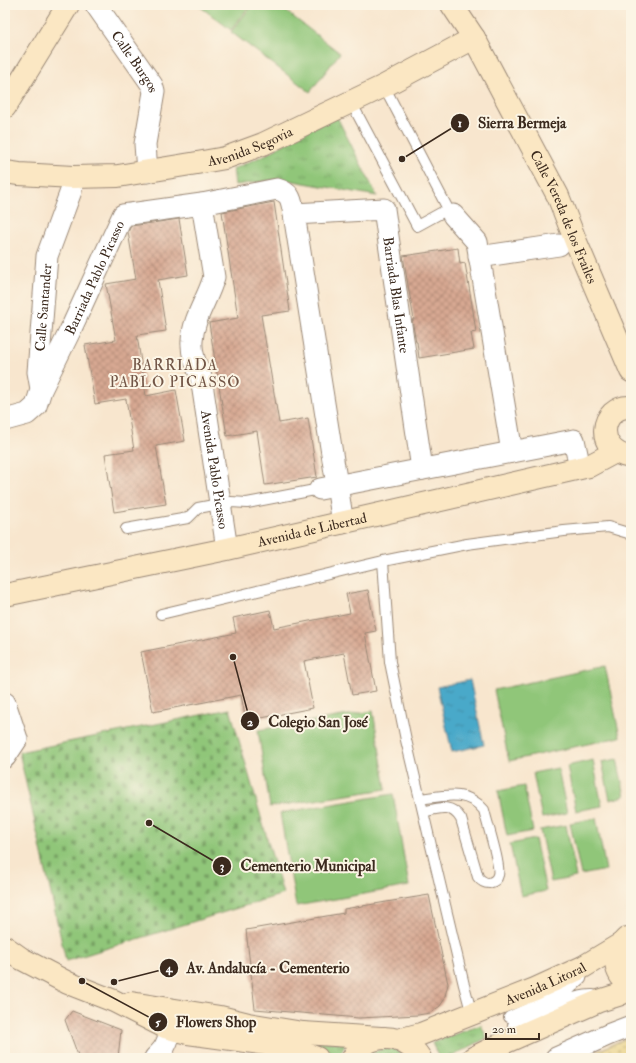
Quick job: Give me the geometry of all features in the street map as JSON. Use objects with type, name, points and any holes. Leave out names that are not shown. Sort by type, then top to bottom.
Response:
[{"type":"street","points":[[5,106],[68,5]]},
{"type":"street","name":"Calle Burgos","points":[[96,5],[152,85],[154,92],[145,144],[147,172]]},
{"type":"street","name":"Calle Vereda de los Frailes","points":[[452,5],[474,38],[558,196],[631,370]]},
{"type":"street","name":"Avenida Segovia","points":[[5,172],[73,177],[100,177],[147,172],[240,153],[263,144],[384,86],[474,38]]},
{"type":"street","name":"Calle Santander","points":[[42,390],[38,372],[47,256],[70,192],[73,177]]},
{"type":"street","points":[[202,204],[277,189],[284,191],[289,196],[294,214],[329,487],[343,523]]},
{"type":"street","name":"Barriada Pablo Picasso","points":[[42,390],[122,215],[202,204]]},
{"type":"street","name":"Avenida Pablo Picasso","points":[[202,204],[214,277],[194,325],[192,342],[193,355],[200,377],[226,549]]},
{"type":"street","name":"Barriada Blas Infante","points":[[294,214],[384,209],[422,469]]},
{"type":"street","points":[[453,216],[477,242],[512,452]]},
{"type":"street","points":[[479,257],[559,245]]},
{"type":"street","points":[[5,420],[27,414],[36,406],[42,390]]},
{"type":"street","points":[[623,455],[610,447],[606,440],[606,425],[614,413],[621,409],[631,407]]},
{"type":"street","points":[[329,487],[574,440],[580,468]]},
{"type":"street","name":"Avenida de Libertad","points":[[5,595],[343,523],[589,466],[623,455]]},
{"type":"street","points":[[5,703],[17,739],[5,757]]},
{"type":"street","points":[[626,940],[617,952],[616,960],[617,969],[621,976],[631,985]]},
{"type":"street","name":"Avenida Litoral","points":[[390,1039],[421,1034],[535,989],[583,967],[626,940]]},
{"type":"street","points":[[5,947],[22,959],[68,983],[114,1000],[159,1024],[170,1041]]},
{"type":"street","points":[[473,1058],[599,1001],[631,989]]},
{"type":"street","points":[[114,1000],[303,1033],[390,1039],[408,1044],[416,1051],[420,1058]]},
{"type":"street","points":[[170,1041],[175,1024],[184,1021],[234,1026],[248,1024]]},
{"type":"street","points":[[556,1058],[631,1026]]},
{"type":"street","points":[[353,1058],[361,1047],[370,1042],[390,1039]]},
{"type":"street","points":[[170,1041],[281,1046],[307,1053],[317,1058]]},
{"type":"lane","points":[[351,102],[417,226],[448,209],[384,86]]},
{"type":"lane","points":[[126,529],[188,518],[198,508],[231,502],[247,503],[329,487]]},
{"type":"lane","points":[[161,614],[384,561],[467,544],[564,531],[608,527],[628,532],[631,535]]},
{"type":"lane","points":[[384,561],[390,662],[406,740],[472,1015]]},
{"type":"lane","points":[[420,799],[456,795],[468,798],[479,804],[484,810],[496,856],[497,878],[494,881],[487,883],[478,877],[462,819],[456,811],[448,808],[439,808],[423,812]]},
{"type":"lane","points":[[583,967],[581,979],[570,989],[511,1021],[582,994],[593,995],[599,1001]]},
{"type":"green space","points":[[198,5],[250,5],[231,30]]},
{"type":"green space","points":[[252,5],[278,5],[340,53],[310,92],[231,32]]},
{"type":"green space","points":[[336,115],[377,196],[282,179],[235,185],[233,169],[267,154]]},
{"type":"green space","points":[[605,666],[620,737],[509,761],[494,690]]},
{"type":"green space","points":[[230,709],[283,894],[66,961],[19,752]]},
{"type":"green space","points":[[373,711],[386,789],[270,807],[258,730]]},
{"type":"green space","points":[[617,759],[625,796],[610,800],[602,762]]},
{"type":"green space","points":[[593,760],[602,806],[576,811],[567,766]]},
{"type":"green space","points":[[558,768],[567,813],[542,818],[533,773]]},
{"type":"green space","points":[[524,786],[533,831],[507,836],[498,791]]},
{"type":"green space","points":[[393,794],[409,886],[296,906],[280,813]]},
{"type":"green space","points":[[596,818],[606,870],[581,875],[570,823]]},
{"type":"green space","points":[[566,825],[576,877],[551,882],[540,830]]},
{"type":"green space","points":[[535,839],[546,891],[521,896],[510,844]]},
{"type":"green space","points":[[481,1025],[487,1038],[450,1058],[439,1058],[432,1043]]},
{"type":"green space","points":[[274,1038],[346,1043],[338,1058],[333,1058],[315,1048]]},
{"type":"green space","points":[[392,1048],[408,1058],[397,1058],[390,1055],[385,1055],[375,1058],[366,1058],[378,1050]]},
{"type":"sand","points":[[631,1036],[631,1058],[582,1058]]},
{"type":"water","points":[[470,680],[484,745],[452,752],[437,687]]},
{"type":"building","points":[[274,202],[290,311],[261,315],[279,423],[308,418],[317,477],[265,485],[257,431],[227,436],[209,323],[238,318],[222,212]]},
{"type":"building","points":[[179,219],[188,275],[158,280],[166,331],[137,335],[146,396],[176,390],[185,441],[156,446],[166,504],[114,512],[105,454],[134,450],[126,399],[95,404],[85,345],[116,340],[106,284],[136,279],[128,232],[131,226]]},
{"type":"building","points":[[458,248],[460,264],[465,263],[473,311],[476,332],[471,333],[474,349],[419,358],[403,256]]},
{"type":"building","points":[[368,590],[376,631],[365,633],[376,691],[352,695],[344,653],[304,661],[313,708],[246,721],[241,695],[153,712],[141,652],[236,633],[233,618],[270,610],[274,628],[350,613],[346,594]]},
{"type":"building","points":[[429,895],[448,984],[444,1000],[440,1006],[430,1013],[359,1018],[255,1009],[246,930],[344,913],[344,909]]},
{"type":"building","points":[[72,1011],[121,1030],[118,1058],[79,1058],[65,1020]]},
{"type":"place","name":"Sierra Bermeja","points":[[402,159]]},
{"type":"place","name":"Colegio San José","points":[[233,657]]},
{"type":"place","name":"Cementerio Municipal","points":[[149,823]]},
{"type":"place","name":"Flowers Shop","points":[[82,981]]},
{"type":"place","name":"Av. Andalucía - Cementerio","points":[[114,982]]},
{"type":"district","name":"BARRIADA PABLO PICASSO","points":[[175,374]]}]
